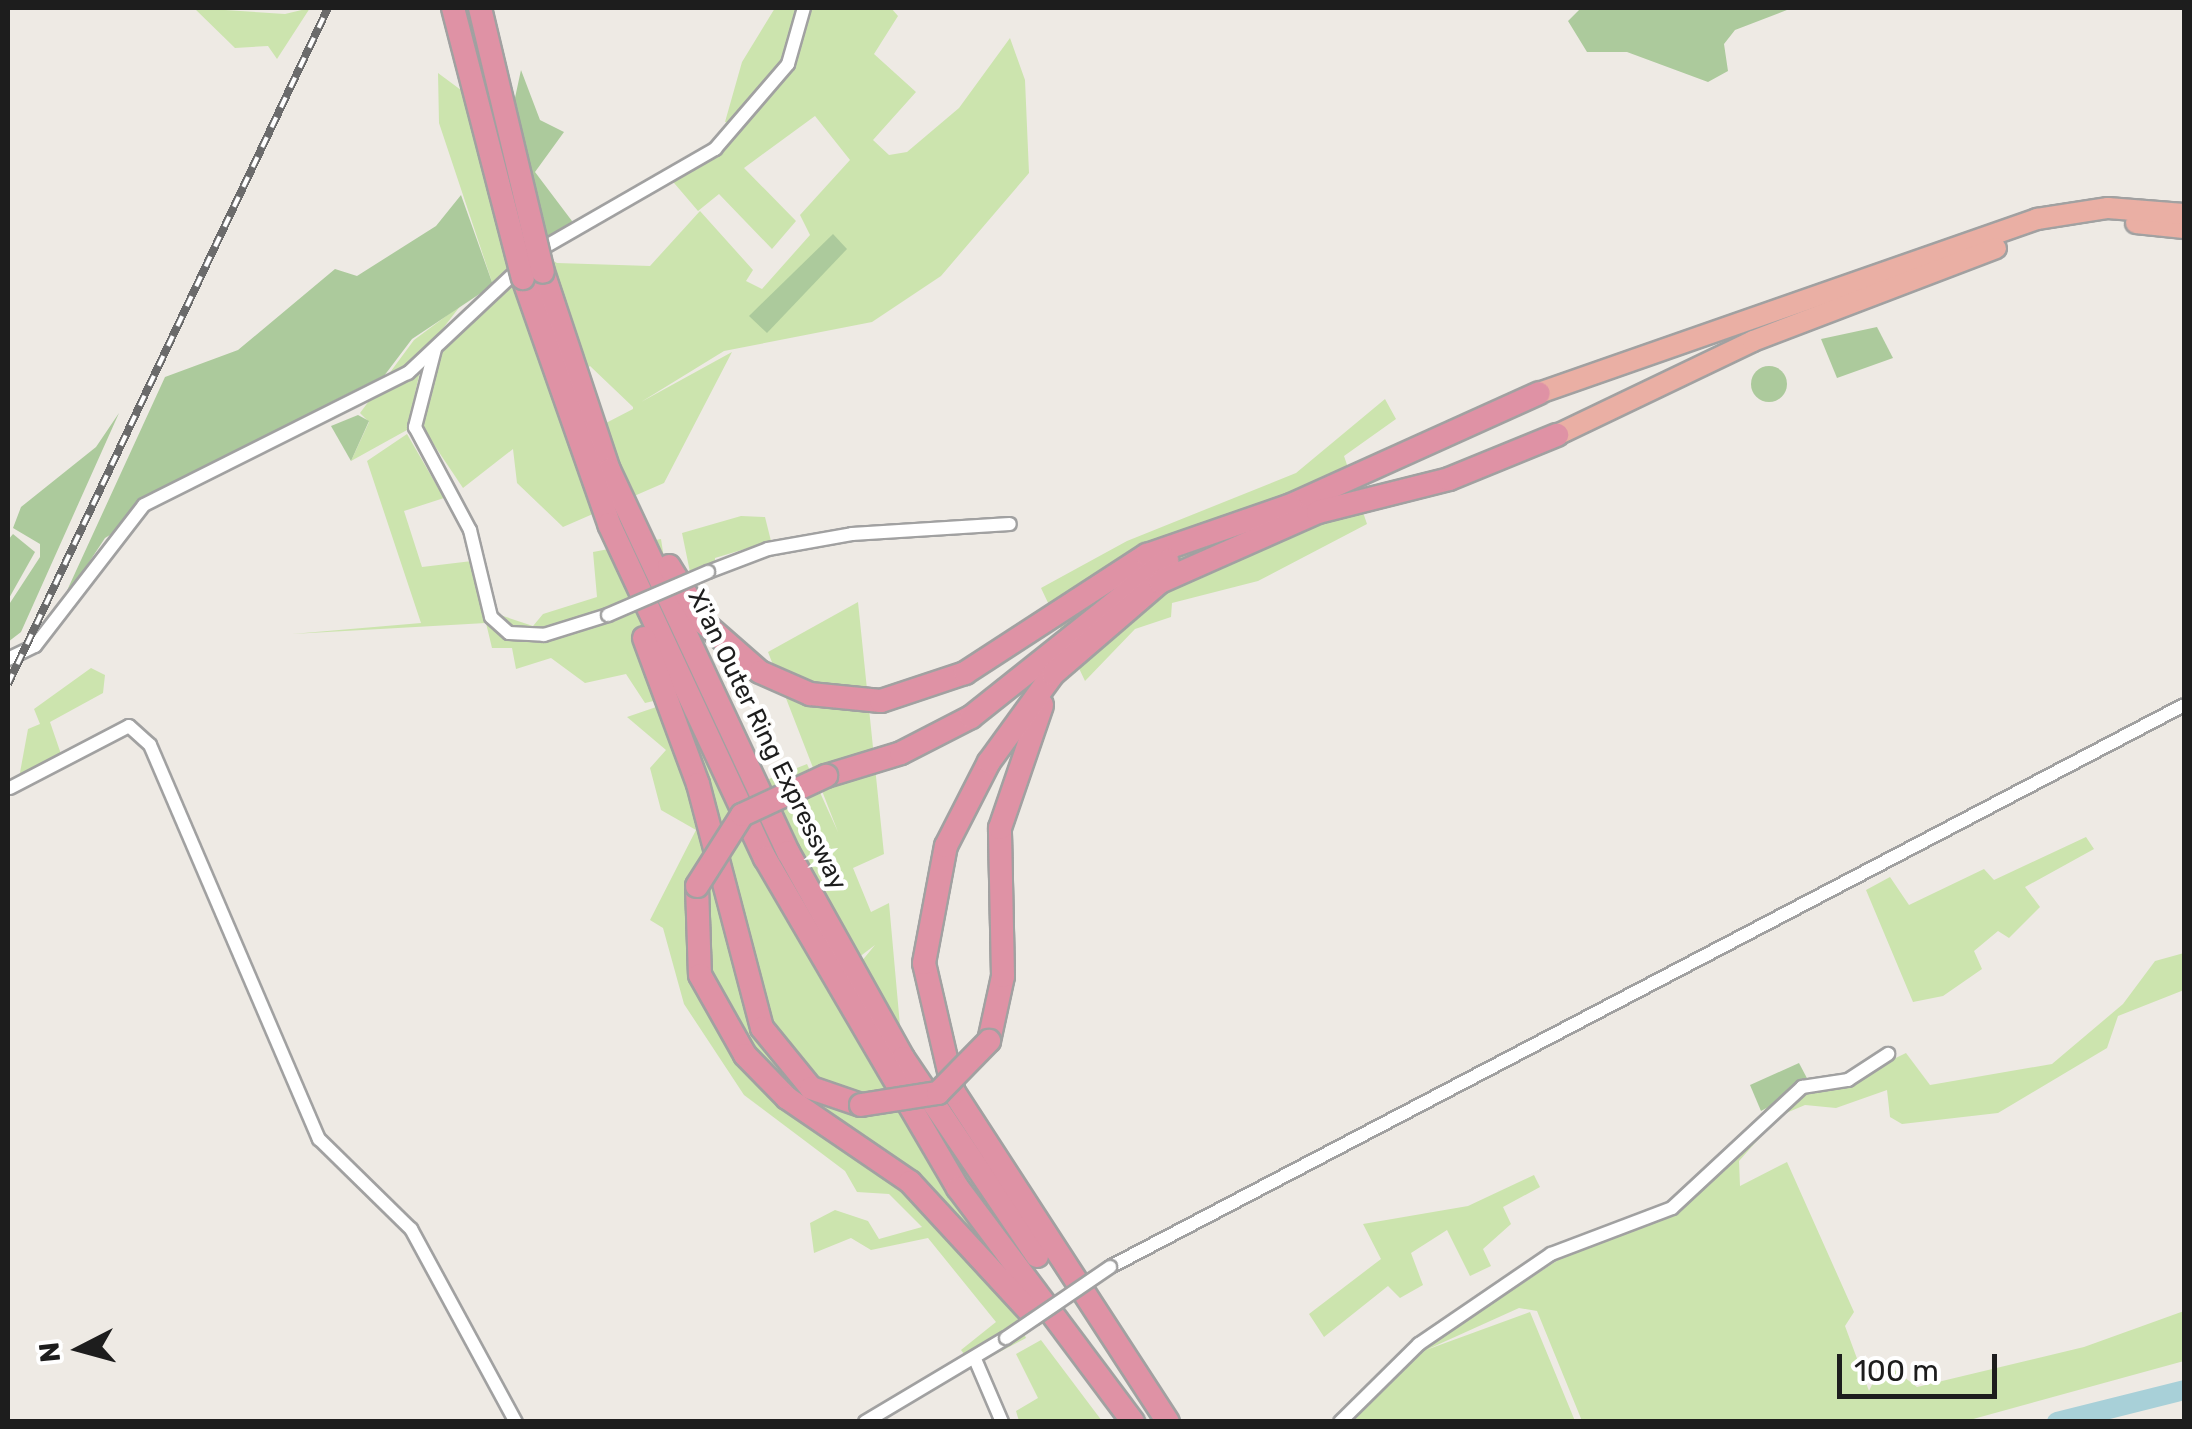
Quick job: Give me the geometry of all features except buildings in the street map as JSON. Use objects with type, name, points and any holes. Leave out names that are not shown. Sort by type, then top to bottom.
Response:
[{"type":"highway","name":"Xi'an Outer Ring Expressway","points":[[454,8],[533,275],[609,470],[725,722],[866,995],[974,1172],[1166,1422]]},
{"type":"highway","name":"Xi'an Outer Ring Expressway","points":[[480,8],[533,275],[546,362],[640,592],[802,925],[958,1188],[1131,1422]]},
{"type":"highway","points":[[1131,1422],[949,1219],[893,1168],[787,1098],[745,1055],[700,975],[696,886],[742,815],[826,776],[954,727],[1140,577],[1539,393],[2038,219],[2108,208],[2182,225]]},
{"type":"highway","points":[[1166,1422],[976,1136],[945,1068],[926,984],[927,915],[954,826],[1017,720],[1094,634],[1201,560],[1556,435],[1753,341],[2019,238],[2108,222],[2182,225]]},
{"type":"highway","points":[[561,340],[694,608],[744,662],[810,694],[881,701],[934,688],[1146,555],[1291,506]]},
{"type":"highway","points":[[546,362],[584,491],[686,747],[762,1028],[811,1088],[861,1104],[938,1092],[990,1041],[1002,990],[997,853],[1009,786],[1034,719],[1094,634]]},
{"type":"street","points":[[8,659],[35,646],[144,505],[408,373],[544,245],[715,150],[788,64],[804,8]]},
{"type":"street","points":[[436,346],[415,427],[470,530],[491,617],[508,632],[544,634],[608,615],[768,548],[852,534],[1010,524]]},
{"type":"street","points":[[865,1422],[975,1359],[1110,1268],[2184,705]]},
{"type":"street","points":[[10,788],[129,726],[150,744],[319,1139],[411,1228],[516,1422]]},
{"type":"street","points":[[1340,1422],[1420,1344],[1551,1254],[1672,1208],[1802,1087],[1848,1080],[1888,1054]]},
{"type":"street","points":[[975,1359],[1002,1422]]},
{"type":"green space","points":[[194,8],[285,14],[310,8],[277,59],[268,46],[235,48]]},
{"type":"green space","points":[[775,8],[891,8],[898,16],[874,54],[916,92],[873,140],[889,155],[907,152],[959,108],[1010,38],[1025,80],[1029,173],[941,276],[872,322],[724,351],[641,402],[732,352],[664,483],[563,527],[517,483],[513,449],[463,488],[414,415],[430,355],[493,285],[439,123],[438,73],[492,113],[507,109],[509,173],[537,251],[557,263],[650,266],[700,211],[753,270],[746,281],[762,289],[810,235],[800,215],[850,160],[815,116],[744,168],[796,221],[772,249],[719,194],[698,211],[663,170],[742,124],[725,122],[742,62]],"holes":[[[590,366],[633,407],[606,423],[563,386]]]},
{"type":"green space","points":[[1581,8],[1792,8],[1735,30],[1724,44],[1728,71],[1708,82],[1627,52],[1587,52],[1568,21]]},
{"type":"green space","points":[[521,70],[540,120],[564,132],[535,172],[575,225],[544,240],[502,158]]},
{"type":"green space","points":[[461,195],[493,285],[412,339],[362,405],[255,448],[105,538],[59,608],[165,377],[238,350],[335,269],[357,276],[436,226]]},
{"type":"green space","points":[[833,234],[847,249],[767,333],[749,316]]},
{"type":"green space","points":[[461,305],[424,353],[407,430],[351,461],[369,422],[360,413],[414,340]]},
{"type":"green space","points":[[1877,327],[1893,358],[1837,378],[1821,339]]},
{"type":"green space","points":[[1769,366],[1782,371],[1787,384],[1782,397],[1769,402],[1756,397],[1751,384],[1756,371]]},
{"type":"green space","points":[[1385,399],[1396,419],[1344,456],[1367,524],[1258,581],[1172,603],[1171,617],[1135,629],[1085,681],[1041,588],[1127,541],[1296,473]]},
{"type":"green space","points":[[119,413],[21,632],[8,642],[8,606],[40,557],[40,544],[13,528],[21,507],[96,447]]},
{"type":"green space","points":[[358,415],[369,421],[351,461],[331,426]]},
{"type":"green space","points":[[407,434],[444,498],[404,511],[422,567],[472,561],[484,619],[488,611],[533,626],[543,614],[597,597],[593,552],[661,539],[668,584],[639,590],[662,699],[645,703],[626,674],[585,683],[551,658],[516,669],[512,648],[492,648],[486,623],[292,634],[421,623],[367,461]]},
{"type":"green space","points":[[741,516],[765,517],[771,541],[715,558],[715,571],[691,577],[682,533]]},
{"type":"green space","points":[[13,534],[35,552],[8,600],[8,540]]},
{"type":"green space","points":[[858,602],[884,854],[853,868],[871,912],[889,903],[902,1048],[861,962],[875,945],[854,961],[1026,1338],[973,1366],[961,1350],[996,1322],[928,1238],[871,1250],[851,1238],[814,1253],[810,1223],[835,1210],[868,1221],[879,1239],[922,1227],[889,1194],[857,1192],[845,1171],[744,1095],[684,1004],[663,928],[650,920],[696,830],[661,810],[650,768],[666,750],[627,717],[709,689],[746,788],[807,764],[838,832],[768,652]]},
{"type":"green space","points":[[91,668],[105,675],[103,693],[50,722],[62,757],[19,778],[28,729],[40,724],[34,709]]},
{"type":"green space","points":[[2086,837],[2094,849],[2025,887],[2040,907],[2009,938],[1998,931],[1974,951],[1982,969],[1943,996],[1913,1002],[1866,890],[1890,877],[1909,905],[1984,869],[1994,880]]},
{"type":"green space","points":[[2184,953],[2184,990],[2118,1016],[2107,1048],[1998,1113],[1902,1124],[1890,1117],[1887,1090],[1836,1108],[1805,1105],[1779,1116],[1739,1161],[1740,1186],[1787,1162],[1854,1312],[1845,1326],[1869,1391],[1883,1361],[1917,1387],[2084,1347],[2184,1311],[2184,1361],[1966,1421],[1582,1421],[1537,1311],[1519,1308],[1426,1350],[1530,1312],[1575,1421],[1348,1422],[1418,1353],[1573,1250],[1677,1213],[1773,1100],[1840,1085],[1906,1053],[1930,1085],[2052,1064],[2123,1004],[2155,961]]},
{"type":"green space","points":[[1799,1063],[1810,1084],[1761,1111],[1750,1085]]},
{"type":"green space","points":[[1534,1175],[1540,1187],[1503,1207],[1511,1224],[1483,1249],[1491,1266],[1470,1276],[1447,1230],[1411,1253],[1423,1285],[1400,1298],[1388,1286],[1324,1337],[1309,1314],[1381,1259],[1363,1224],[1468,1206]]},
{"type":"green space","points":[[1041,1340],[1102,1421],[1019,1421],[1016,1411],[1038,1398],[1016,1354]]},
{"type":"waterway","points":[[2057,1422],[2184,1390]]},
{"type":"railway","points":[[8,684],[328,8]]}]
